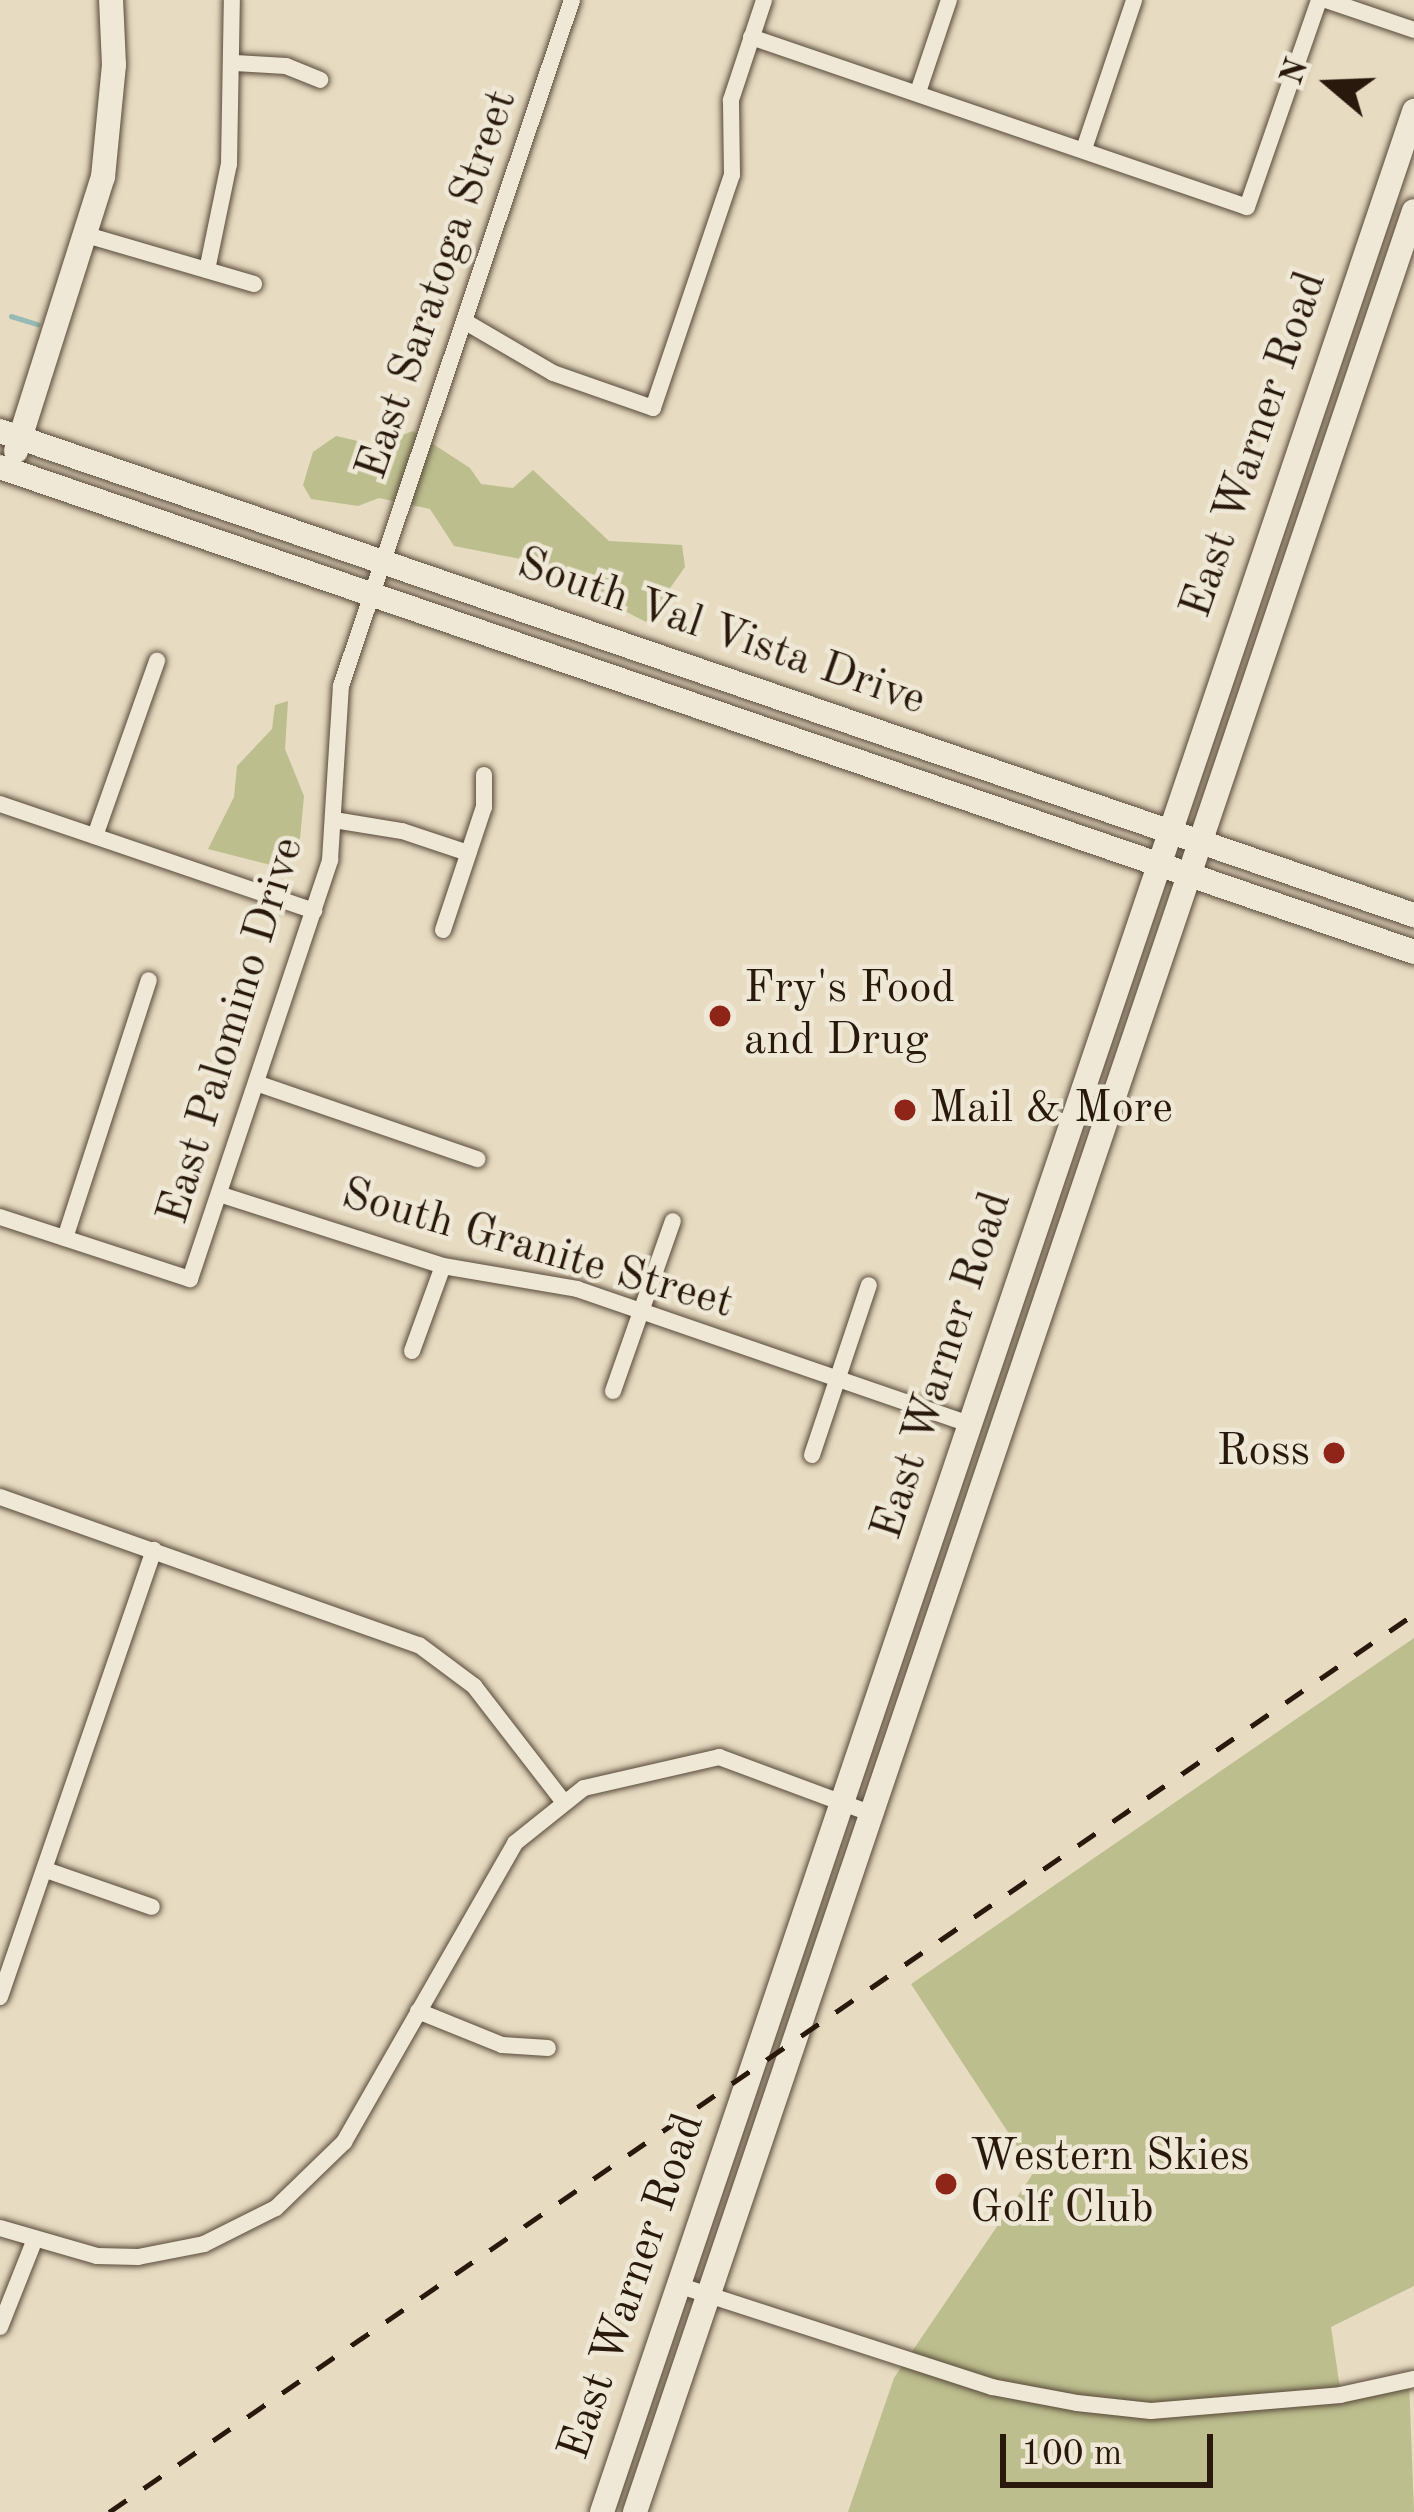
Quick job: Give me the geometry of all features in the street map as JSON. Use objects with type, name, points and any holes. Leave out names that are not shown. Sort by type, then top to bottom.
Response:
[{"type":"main road","points":[[4,469],[10,434],[90,236],[110,137],[111,0]]},
{"type":"main road","name":"East Warner Road","points":[[602,2512],[1155,865],[1414,111]]},
{"type":"main road","name":"East Warner Road","points":[[635,2512],[1414,211]]},
{"type":"main road","points":[[1329,362],[1359,372]]},
{"type":"main road","name":"South Val Vista Drive","points":[[10,434],[1414,915]]},
{"type":"main road","name":"South Val Vista Drive","points":[[4,469],[1414,952]]},
{"type":"main road","points":[[1265,546],[1296,557]]},
{"type":"main road","points":[[805,741],[817,710]]},
{"type":"main road","points":[[1034,1225],[1067,1234]]},
{"type":"main road","points":[[959,1551],[982,1442],[969,1424]]},
{"type":"main road","points":[[888,1664],[918,1675]]},
{"type":"street","points":[[206,270],[229,164],[235,63],[232,0]]},
{"type":"street","name":"East Saratoga Street","points":[[372,593],[572,0]]},
{"type":"street","points":[[464,321],[553,373],[653,408],[731,176],[731,100],[764,0]]},
{"type":"street","points":[[918,92],[949,0]]},
{"type":"street","points":[[1084,149],[1133,0]]},
{"type":"street","points":[[752,37],[1247,207],[1323,0],[1414,30]]},
{"type":"street","points":[[235,63],[286,66],[320,80]]},
{"type":"street","points":[[90,236],[254,284]]},
{"type":"street","name":"East Palomino Drive","points":[[65,1238],[190,1279],[314,911],[334,820],[332,739],[372,593]]},
{"type":"street","points":[[95,836],[157,661]]},
{"type":"street","points":[[443,930],[468,854],[484,775]]},
{"type":"street","points":[[0,805],[314,911]]},
{"type":"street","points":[[334,820],[402,831],[468,854]]},
{"type":"street","points":[[0,1216],[65,1238],[149,980]]},
{"type":"street","points":[[259,1084],[477,1159]]},
{"type":"street","name":"South Granite Street","points":[[222,1195],[443,1266],[556,1284],[642,1310],[969,1424]]},
{"type":"street","points":[[613,1391],[673,1222]]},
{"type":"street","points":[[412,1351],[443,1266]]},
{"type":"street","points":[[812,1455],[869,1286]]},
{"type":"street","points":[[0,1497],[418,1645],[474,1685],[562,1800]]},
{"type":"street","points":[[0,1997],[154,1550]]},
{"type":"street","points":[[0,2228],[138,2257],[204,2244],[252,2223],[309,2182],[344,2142],[490,1880],[562,1800],[636,1770],[719,1757],[872,1814]]},
{"type":"street","points":[[46,1870],[152,1906]]},
{"type":"street","points":[[418,2011],[502,2045],[548,2048]]},
{"type":"street","points":[[0,2327],[35,2239]]},
{"type":"street","points":[[677,2285],[992,2387],[1077,2403],[1151,2411],[1340,2395],[1414,2379]]},
{"type":"green space","points":[[413,431],[470,468],[481,484],[513,488],[533,470],[609,541],[682,545],[685,567],[646,622],[526,560],[454,546],[430,509],[379,498],[358,506],[311,499],[303,485],[313,452],[336,436],[375,445]]},
{"type":"green space","points":[[288,701],[285,749],[304,796],[300,839],[275,866],[208,849],[234,797],[237,766],[272,729],[275,705]]},
{"type":"green space","name":"Western Skies Golf Club","points":[[1414,1638],[1414,2286],[1331,2327],[1341,2395],[1409,2380],[1414,2512],[848,2512],[894,2378],[1034,2172],[911,1984]]},
{"type":"waterway","points":[[11,316],[38,324]]},
{"type":"railway","points":[[109,2512],[1414,1614]]},
{"type":"place","name":"Fry's Food and Drug","points":[[720,1016]]},
{"type":"place","name":"Mail & More","points":[[905,1110]]},
{"type":"place","name":"Ross","points":[[1334,1453]]},
{"type":"place","name":"Western Skies Golf Club","points":[[946,2184]]}]
